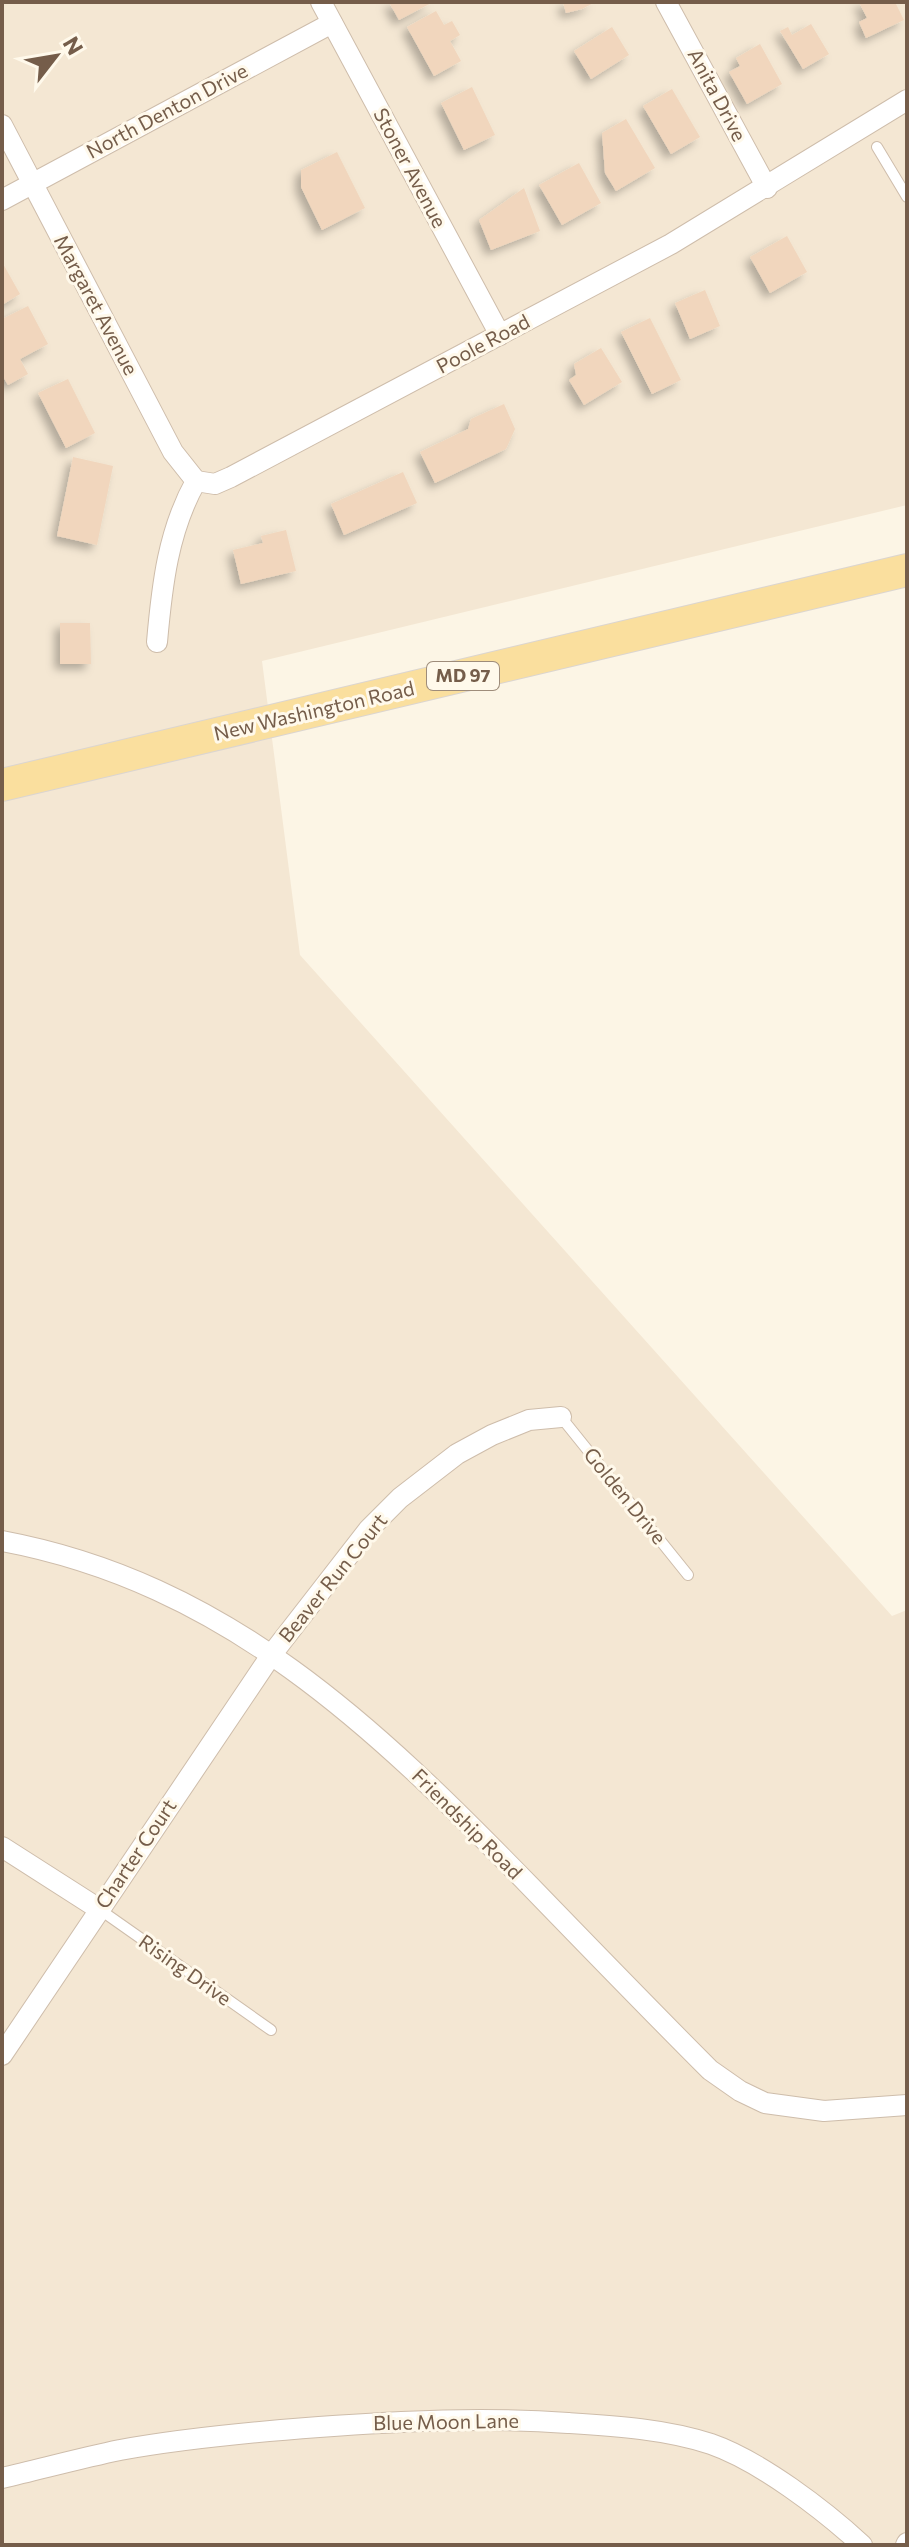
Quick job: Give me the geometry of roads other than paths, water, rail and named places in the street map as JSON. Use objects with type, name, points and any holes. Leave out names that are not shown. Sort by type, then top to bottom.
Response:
[{"type":"main road","name":"New Washington Road","points":[[2,785],[907,570]]},
{"type":"street","name":"Stoner Avenue","points":[[321,2],[500,335]]},
{"type":"street","name":"Anita Drive","points":[[666,2],[767,188]]},
{"type":"street","name":"North Denton Drive","points":[[2,200],[332,23]]},
{"type":"street","name":"Poole Road","points":[[196,481],[215,484],[231,477],[620,273],[767,188],[907,100]]},
{"type":"street","name":"Margaret Avenue","points":[[2,125],[173,452],[196,481]]},
{"type":"street","points":[[157,642],[173,531],[181,507],[196,481]]},
{"type":"street","name":"Beaver Run Court","points":[[272,1654],[369,1529],[422,1479],[457,1454],[492,1435],[529,1420],[561,1417]]},
{"type":"street","name":"Friendship Road","points":[[2,1541],[83,1561],[133,1578],[188,1604],[272,1654],[350,1714],[460,1814],[710,2070],[740,2091],[765,2103],[824,2111],[907,2105]]},
{"type":"street","name":"Charter Court","points":[[2,2055],[272,1654]]},
{"type":"street","points":[[2,1847],[99,1909]]},
{"type":"street","name":"Blue Moon Lane","points":[[2,2478],[119,2450],[224,2434],[471,2419],[582,2424],[655,2431],[712,2444],[793,2491],[862,2545]]},
{"type":"lane","points":[[877,147],[907,197]]},
{"type":"lane","name":"Golden Drive","points":[[561,1417],[688,1575]]},
{"type":"lane","name":"Rising Drive","points":[[99,1909],[271,2030]]}]
